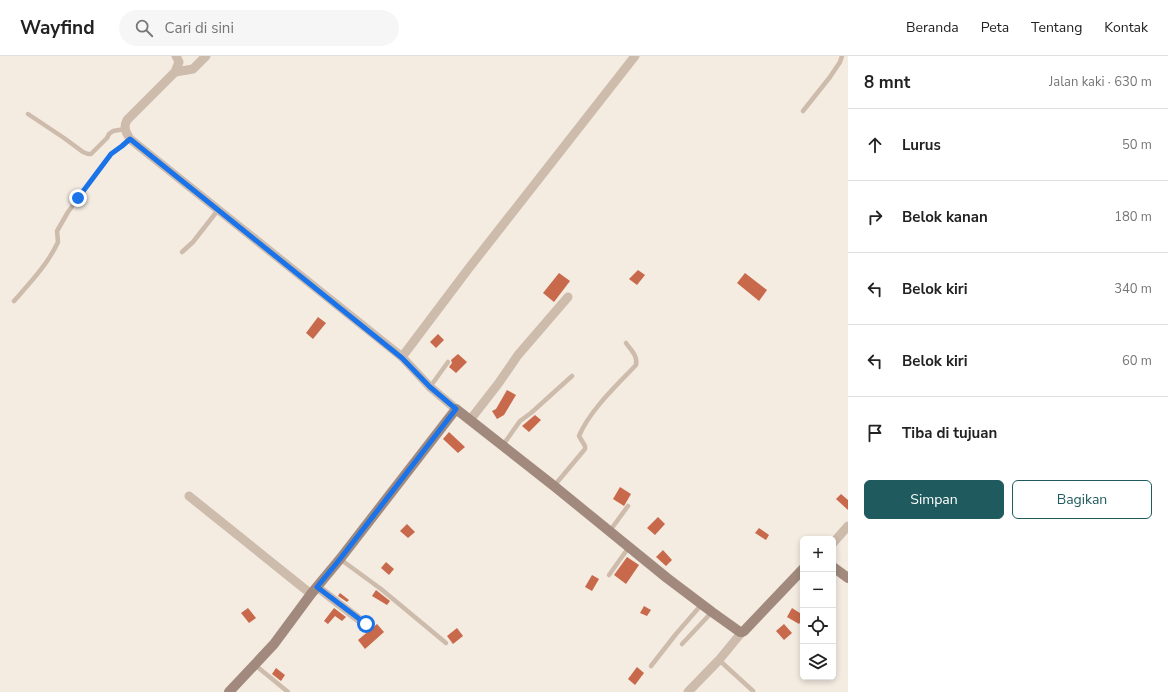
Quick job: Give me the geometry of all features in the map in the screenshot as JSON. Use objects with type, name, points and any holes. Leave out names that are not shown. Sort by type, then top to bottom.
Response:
[{"type":"street","points":[[176,56],[179,62],[174,72],[127,120],[125,129],[130,139],[402,358],[430,387],[456,409],[554,486],[609,532],[712,612],[742,632]]},
{"type":"street","points":[[174,72],[193,69],[206,56]]},
{"type":"street","points":[[402,358],[469,268],[635,56]]},
{"type":"street","points":[[470,420],[518,355],[568,297]]},
{"type":"street","points":[[229,692],[274,644],[314,590],[340,559],[456,409]]},
{"type":"street","points":[[189,496],[314,590],[366,624]]},
{"type":"street","points":[[836,540],[848,526]]},
{"type":"street","points":[[836,569],[848,578]]},
{"type":"street","points":[[688,692],[719,660],[742,632],[800,572]]},
{"type":"lane","points":[[803,111],[830,77],[840,62],[842,56]]},
{"type":"lane","points":[[28,114],[88,154],[91,154],[113,131],[125,129]]},
{"type":"lane","points":[[14,301],[52,254],[58,242],[56,233],[58,227],[68,212],[111,154],[130,139]]},
{"type":"lane","points":[[182,252],[193,242],[218,210]]},
{"type":"lane","points":[[554,486],[585,449],[585,446],[579,436],[587,421],[605,398],[636,365],[637,361],[635,354],[626,343]]},
{"type":"lane","points":[[430,387],[448,362]]},
{"type":"lane","points":[[503,446],[520,421],[529,415],[572,376]]},
{"type":"lane","points":[[609,532],[628,506]]},
{"type":"lane","points":[[609,574],[629,547]]},
{"type":"lane","points":[[340,559],[381,589],[446,643]]},
{"type":"lane","points":[[651,666],[702,604]]},
{"type":"lane","points":[[682,644],[712,612]]},
{"type":"lane","points":[[719,660],[753,691]]},
{"type":"lane","points":[[255,665],[288,692]]},
{"type":"building","points":[[638,270],[645,275],[637,285],[629,279]]},
{"type":"building","points":[[559,273],[570,281],[554,302],[543,293]]},
{"type":"building","points":[[745,273],[767,290],[759,301],[737,283]]},
{"type":"building","points":[[318,317],[326,323],[313,339],[306,333]]},
{"type":"building","points":[[438,334],[444,340],[436,348],[430,342]]},
{"type":"building","points":[[458,354],[467,362],[456,373],[449,367],[452,363],[451,360]]},
{"type":"building","points":[[507,390],[516,395],[504,415],[497,419],[492,411],[496,409]]},
{"type":"building","points":[[535,415],[541,420],[529,432],[522,426]]},
{"type":"building","points":[[449,432],[465,447],[458,453],[443,439]]},
{"type":"building","points":[[620,487],[631,494],[624,506],[613,499]]},
{"type":"building","points":[[841,494],[848,500],[848,510],[836,499]]},
{"type":"building","points":[[658,517],[665,524],[655,535],[647,528]]},
{"type":"building","points":[[407,524],[415,532],[408,538],[400,531]]},
{"type":"building","points":[[759,528],[769,535],[766,540],[755,533]]},
{"type":"building","points":[[663,550],[672,560],[666,566],[656,557]]},
{"type":"building","points":[[627,557],[639,565],[626,584],[614,575]]},
{"type":"building","points":[[386,562],[394,569],[389,575],[381,568]]},
{"type":"building","points":[[592,575],[599,579],[592,591],[585,587]]},
{"type":"building","points":[[376,590],[390,601],[387,605],[372,596]]},
{"type":"building","points":[[340,593],[349,600],[347,602],[338,596]]},
{"type":"building","points":[[644,606],[651,610],[647,616],[640,613]]},
{"type":"building","points":[[248,608],[256,618],[249,623],[241,613]]},
{"type":"building","points":[[334,608],[346,617],[342,621],[335,616],[328,624],[324,621]]},
{"type":"building","points":[[792,608],[800,613],[800,622],[799,624],[787,617]]},
{"type":"building","points":[[377,624],[384,632],[365,649],[358,640]]},
{"type":"building","points":[[784,624],[792,633],[784,640],[776,631]]},
{"type":"building","points":[[457,628],[463,636],[453,644],[447,636]]},
{"type":"building","points":[[637,667],[644,673],[635,685],[628,679]]},
{"type":"building","points":[[276,668],[285,675],[281,681],[272,674]]},
{"type":"route","points":[[78,198],[111,154],[130,139],[402,358],[430,387],[456,409],[317,587],[366,624]]}]
